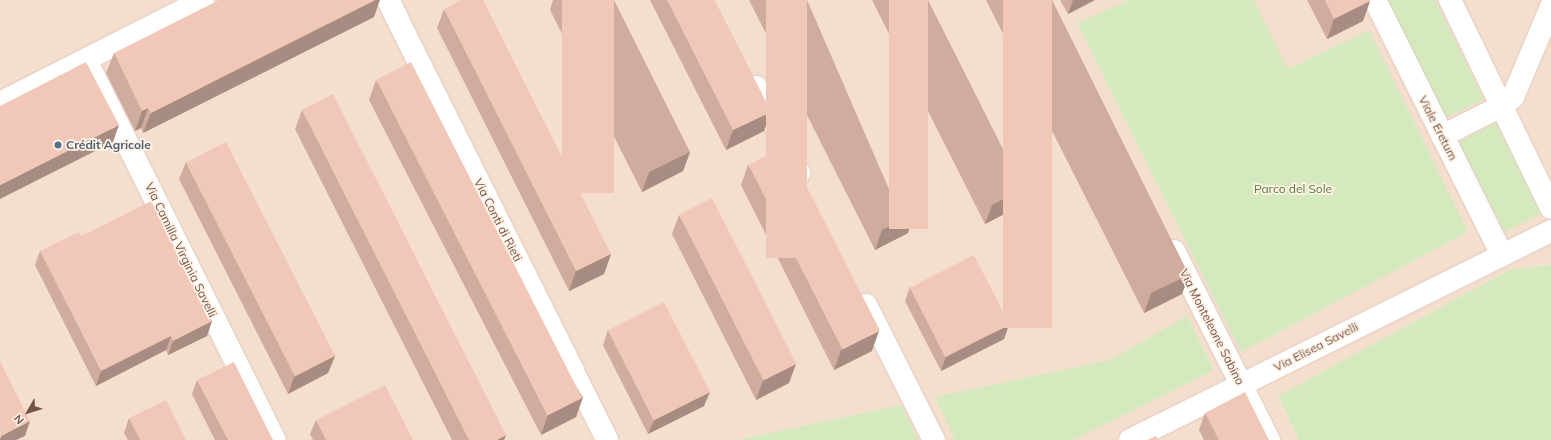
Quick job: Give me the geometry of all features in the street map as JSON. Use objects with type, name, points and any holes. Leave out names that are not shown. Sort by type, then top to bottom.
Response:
[{"type":"street","points":[[0,103],[203,0]]},
{"type":"street","name":"Via Conti di Rieti","points":[[388,0],[607,440]]},
{"type":"street","name":"Viale Eretum","points":[[1375,0],[1502,255]]},
{"type":"street","points":[[1450,0],[1551,208]]},
{"type":"street","points":[[1442,136],[1502,106],[1513,97],[1551,7]]},
{"type":"street","name":"Via Camilla Virginia Savelli","points":[[86,60],[275,440]]},
{"type":"street","points":[[748,69],[806,188]]},
{"type":"street","name":"Via Elisea Savelli","points":[[1130,440],[1551,231]]},
{"type":"street","name":"Via Monteleone Sabino","points":[[1164,232],[1269,440]]},
{"type":"street","points":[[856,286],[934,440]]},
{"type":"shaded area","points":[[0,0],[1551,0],[1551,265],[1511,269],[1278,397],[1299,440],[0,440]]},
{"type":"green space","name":"Parco del Sole","points":[[1129,0],[1254,0],[1288,69],[1369,30],[1468,232],[1241,352],[1077,23]]},
{"type":"green space","points":[[1387,0],[1435,0],[1484,99],[1445,118]]},
{"type":"green space","points":[[1496,123],[1542,213],[1504,232],[1459,142]]},
{"type":"green space","points":[[1551,265],[1551,440],[1299,440],[1278,396],[1511,269]]},
{"type":"green space","points":[[1187,316],[1214,370],[1073,440],[955,440],[935,397],[1110,360]]},
{"type":"green space","points":[[901,405],[918,440],[738,440]]},
{"type":"building","points":[[219,0],[375,0],[151,113],[148,108],[142,111],[114,53]]},
{"type":"building","points":[[461,0],[483,0],[611,254],[576,271],[444,9]]},
{"type":"building","points":[[562,0],[614,0],[614,193],[562,193]]},
{"type":"building","points":[[667,0],[714,0],[771,112],[733,130]]},
{"type":"building","points":[[766,0],[807,0],[807,258],[766,258]]},
{"type":"building","points":[[889,0],[928,0],[928,229],[889,229]]},
{"type":"building","points":[[1003,0],[1052,0],[1052,328],[1003,328]]},
{"type":"building","points":[[1325,0],[1370,0],[1370,1],[1334,19]]},
{"type":"building","points":[[86,62],[119,125],[0,185],[0,106]]},
{"type":"building","points":[[411,62],[582,398],[547,416],[376,80]]},
{"type":"building","points":[[333,94],[506,435],[497,440],[469,440],[302,110]]},
{"type":"building","points":[[226,142],[335,356],[295,376],[186,162]]},
{"type":"building","points":[[786,146],[880,330],[843,350],[749,165]]},
{"type":"building","points":[[712,198],[796,364],[763,381],[679,215]]},
{"type":"building","points":[[151,201],[212,321],[173,341],[171,336],[101,371],[40,251],[79,232],[81,236]]},
{"type":"building","points":[[974,255],[1009,324],[945,357],[910,288]]},
{"type":"building","points":[[664,302],[710,392],[654,421],[608,331]]},
{"type":"building","points":[[0,361],[30,421],[1,436],[0,433]]},
{"type":"building","points":[[234,362],[273,440],[228,440],[197,380]]},
{"type":"building","points":[[385,385],[413,440],[326,440],[316,420]]},
{"type":"building","points":[[1245,392],[1269,440],[1219,440],[1205,413]]},
{"type":"building","points":[[166,400],[186,440],[140,440],[129,418]]},
{"type":"building","points":[[1156,436],[1158,440],[1147,440]]},
{"type":"place","name":"Crédit Agricole","points":[[58,145]]}]
